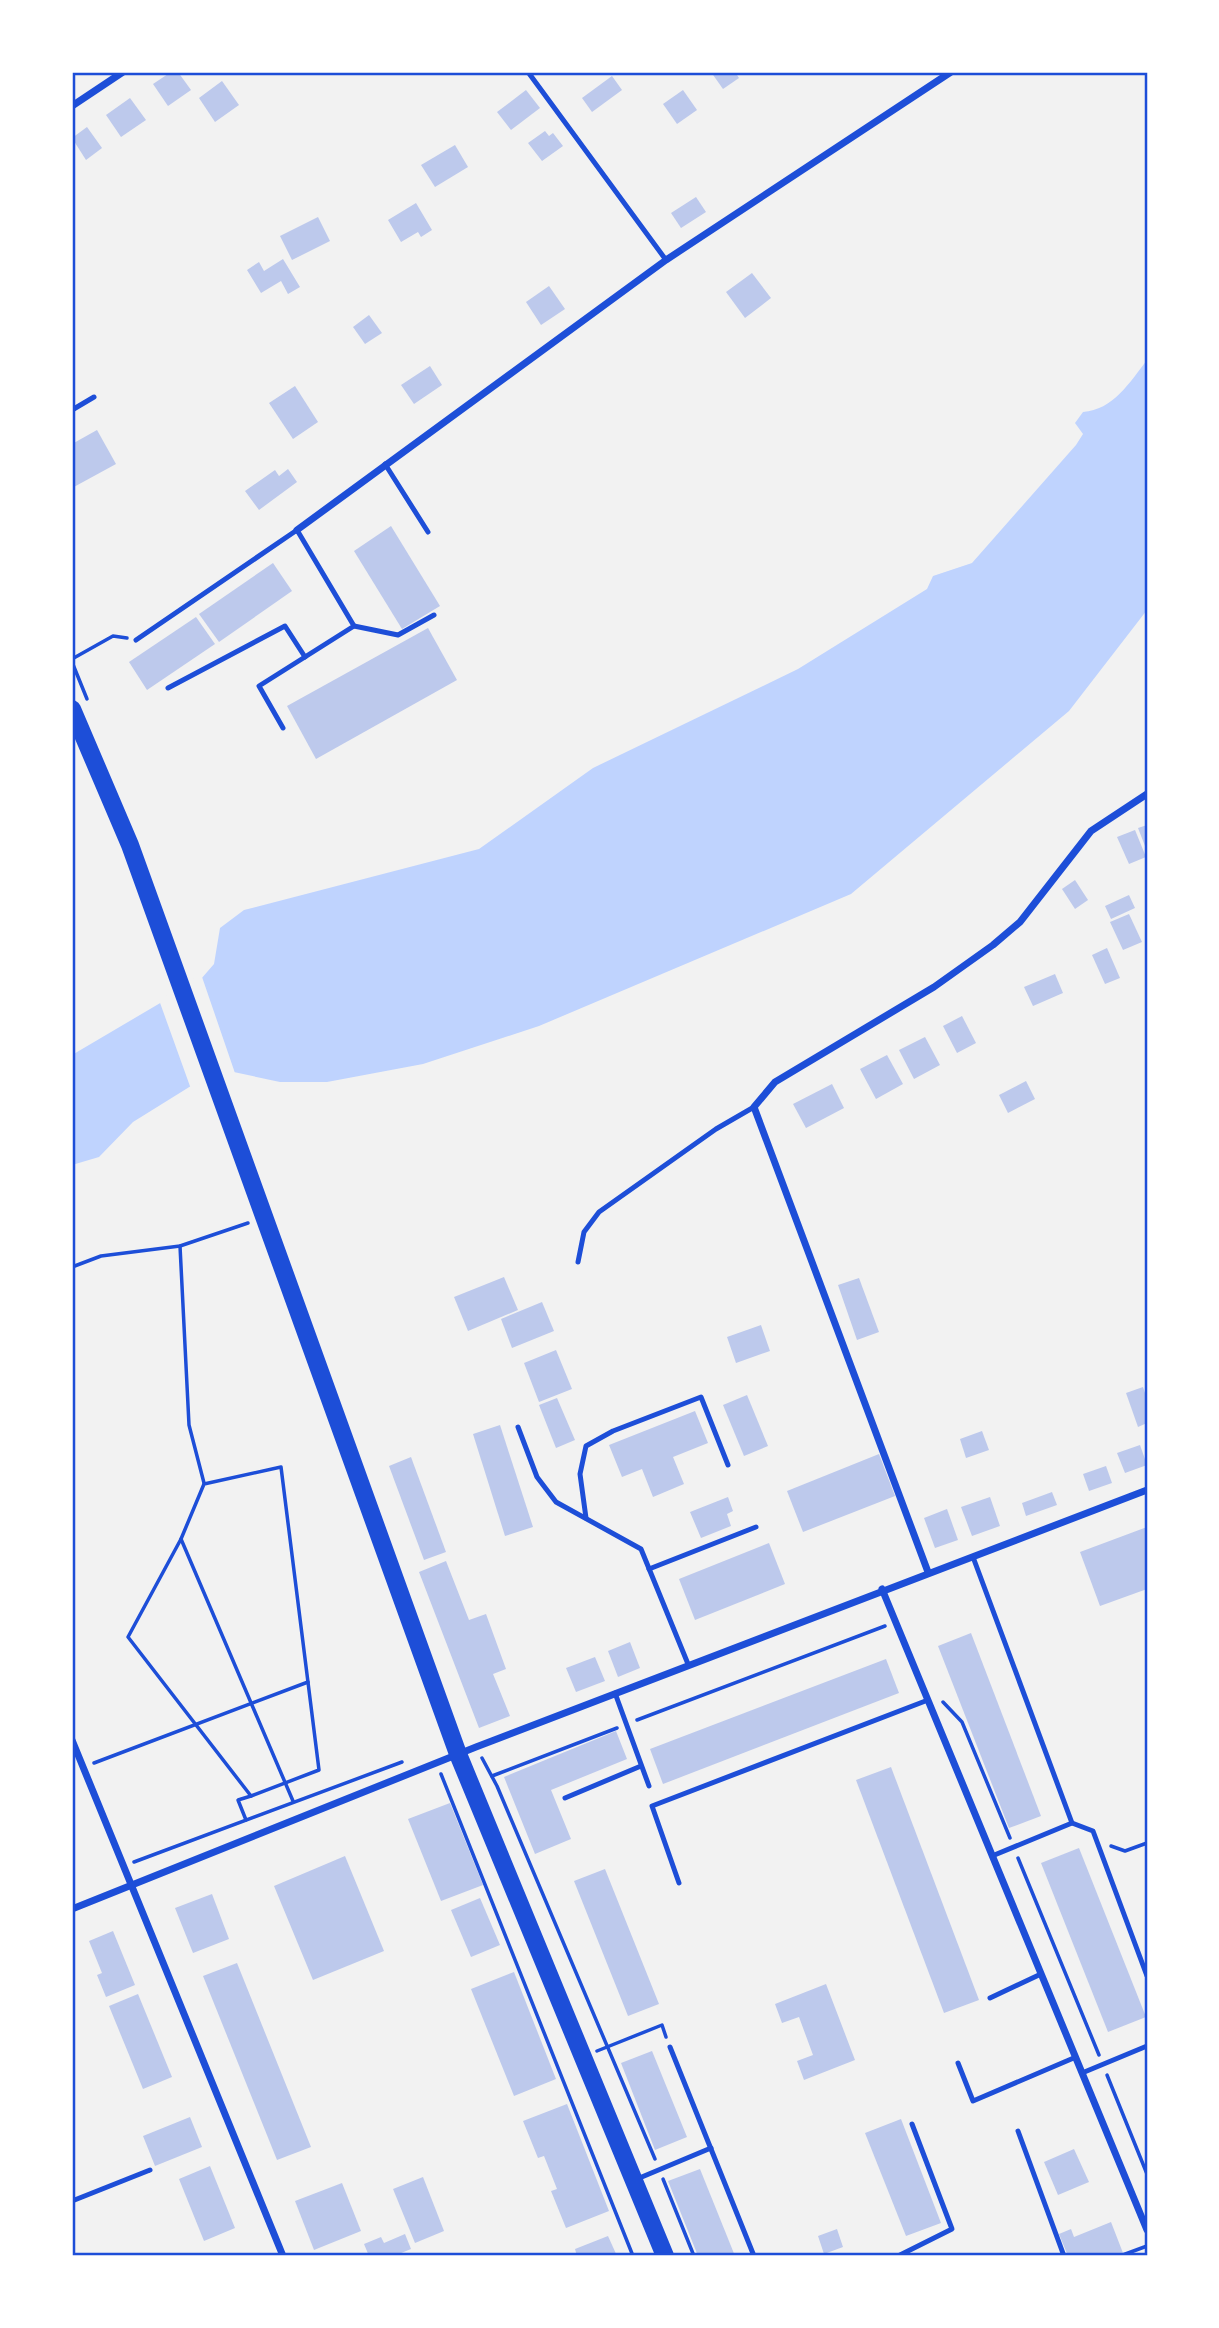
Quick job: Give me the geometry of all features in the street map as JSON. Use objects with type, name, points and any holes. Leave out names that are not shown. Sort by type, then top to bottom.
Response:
[{"type":"main road","points":[[72,709],[130,845],[458,1754],[665,2256]]},
{"type":"street","points":[[72,106],[123,72]]},
{"type":"street","points":[[297,530],[666,260],[951,72]]},
{"type":"street","points":[[928,1572],[754,1107],[775,1082],[934,987],[993,945],[1020,922],[1091,831],[1147,794]]},
{"type":"street","points":[[72,1909],[476,1746],[1147,1490]]},
{"type":"street","points":[[882,1589],[1147,2230]]},
{"type":"street","points":[[72,1740],[283,2256]]},
{"type":"lane","points":[[528,72],[666,260]]},
{"type":"lane","points":[[72,410],[94,397]]},
{"type":"lane","points":[[385,464],[428,532]]},
{"type":"lane","points":[[136,640],[297,530],[354,626]]},
{"type":"lane","points":[[284,728],[259,686],[354,626],[398,635],[434,615]]},
{"type":"lane","points":[[167,688],[285,626],[305,657]]},
{"type":"lane","points":[[578,1262],[584,1232],[599,1212],[716,1129],[754,1107]]},
{"type":"lane","points":[[586,1518],[580,1474],[586,1446],[613,1431],[701,1396],[728,1465]]},
{"type":"lane","points":[[518,1427],[537,1477],[556,1502],[641,1549],[688,1664]]},
{"type":"lane","points":[[649,1569],[756,1527]]},
{"type":"lane","points":[[973,1557],[1072,1823]]},
{"type":"lane","points":[[615,1693],[649,1786]]},
{"type":"lane","points":[[679,1883],[652,1806],[928,1700]]},
{"type":"lane","points":[[565,1798],[641,1766]]},
{"type":"lane","points":[[992,1856],[1072,1823],[1093,1831],[1147,1976]]},
{"type":"lane","points":[[990,1998],[1041,1974]]},
{"type":"lane","points":[[1082,2073],[1147,2046]]},
{"type":"lane","points":[[670,2047],[754,2256]]},
{"type":"lane","points":[[958,2063],[973,2101],[1076,2057]]},
{"type":"lane","points":[[898,2256],[952,2229],[912,2124]]},
{"type":"lane","points":[[1018,2131],[1064,2256]]},
{"type":"lane","points":[[634,2180],[711,2148]]},
{"type":"lane","points":[[72,2201],[150,2170]]},
{"type":"path","points":[[72,659],[113,636]]},
{"type":"path","points":[[72,1266],[101,1256],[180,1246],[248,1223]]},
{"type":"path","points":[[180,1246],[189,1425],[204,1483],[181,1539],[128,1637],[251,1796]]},
{"type":"path","points":[[204,1483],[281,1467],[319,1770],[238,1800],[246,1820]]},
{"type":"path","points":[[181,1539],[294,1802]]},
{"type":"path","points":[[492,1776],[895,1622]]},
{"type":"path","points":[[83,1768],[308,1682]]},
{"type":"path","points":[[936,1695],[962,1722],[1147,2174]]},
{"type":"path","points":[[476,1746],[492,1776],[609,2046],[694,2256]]},
{"type":"path","points":[[123,1866],[406,1760]]},
{"type":"path","points":[[436,1763],[633,2256]]},
{"type":"path","points":[[1097,1840],[1125,1852],[1147,1843]]},
{"type":"path","points":[[583,2057],[662,2025],[670,2047]]},
{"type":"path","points":[[1121,2256],[1147,2246]]},
{"type":"water","points":[[1147,360],[1147,610],[1069,711],[851,894],[539,1026],[423,1064],[327,1082],[280,1082],[229,1071],[207,1076],[133,1122],[99,1157],[72,1165],[72,1055],[201,979],[214,964],[220,928],[244,910],[479,849],[593,768],[798,669],[927,589],[933,576],[972,563],[1076,445],[1083,434],[1075,423],[1083,412],[1103,406],[1120,394]]},
{"type":"pier","points":[[201,974],[236,1076],[208,1079],[191,1089],[159,1000]]},
{"type":"building","points":[[171,72],[178,72],[191,90],[168,106],[153,84]]},
{"type":"building","points":[[711,72],[735,72],[739,78],[723,89]]},
{"type":"building","points":[[612,76],[622,90],[592,112],[582,98]]},
{"type":"building","points":[[222,81],[239,105],[215,122],[199,98]]},
{"type":"building","points":[[526,90],[540,108],[511,130],[497,112]]},
{"type":"building","points":[[683,90],[697,110],[677,124],[663,104]]},
{"type":"building","points":[[130,98],[146,120],[121,137],[106,115]]},
{"type":"building","points":[[87,127],[102,148],[86,160],[72,138]]},
{"type":"building","points":[[545,131],[549,136],[553,133],[563,146],[542,161],[528,143]]},
{"type":"building","points":[[455,145],[468,167],[435,187],[421,165]]},
{"type":"building","points":[[696,197],[706,212],[681,228],[671,213]]},
{"type":"building","points":[[416,203],[432,230],[421,237],[418,232],[401,242],[388,220]]},
{"type":"building","points":[[318,217],[330,241],[292,260],[280,236]]},
{"type":"building","points":[[283,259],[300,287],[288,294],[281,281],[261,293],[247,270],[259,262],[264,271]]},
{"type":"building","points":[[752,273],[771,298],[745,318],[726,292]]},
{"type":"building","points":[[549,286],[565,309],[541,325],[526,302]]},
{"type":"building","points":[[369,315],[382,333],[365,344],[353,327]]},
{"type":"building","points":[[430,366],[442,385],[414,404],[401,385]]},
{"type":"building","points":[[295,386],[318,422],[293,439],[269,403]]},
{"type":"building","points":[[97,430],[116,464],[72,488],[72,444]]},
{"type":"building","points":[[288,469],[297,482],[259,510],[245,491],[275,470],[279,476]]},
{"type":"building","points":[[391,526],[440,606],[402,629],[354,551]]},
{"type":"building","points":[[273,563],[292,591],[219,642],[199,614]]},
{"type":"building","points":[[196,617],[215,644],[147,690],[129,662]]},
{"type":"building","points":[[428,628],[457,680],[316,759],[287,706]]},
{"type":"building","points":[[1147,825],[1147,845],[1145,846],[1138,828]]},
{"type":"building","points":[[1135,830],[1146,857],[1129,864],[1117,837]]},
{"type":"building","points":[[1075,880],[1088,900],[1075,909],[1062,889]]},
{"type":"building","points":[[1129,895],[1135,908],[1111,919],[1105,906]]},
{"type":"building","points":[[1129,914],[1142,942],[1123,950],[1110,922]]},
{"type":"building","points":[[1107,948],[1120,978],[1105,984],[1092,955]]},
{"type":"building","points":[[1055,974],[1063,993],[1033,1006],[1024,987]]},
{"type":"building","points":[[962,1016],[976,1043],[957,1053],[943,1026]]},
{"type":"building","points":[[925,1037],[940,1065],[914,1079],[899,1050]]},
{"type":"building","points":[[887,1055],[903,1084],[876,1099],[860,1069]]},
{"type":"building","points":[[1026,1081],[1035,1099],[1008,1113],[999,1095]]},
{"type":"building","points":[[832,1084],[844,1108],[806,1128],[793,1104]]},
{"type":"building","points":[[504,1277],[518,1310],[468,1331],[454,1297]]},
{"type":"building","points":[[859,1278],[879,1332],[857,1340],[838,1285]]},
{"type":"building","points":[[542,1302],[554,1331],[512,1348],[501,1319]]},
{"type":"building","points":[[761,1325],[770,1351],[736,1363],[727,1337]]},
{"type":"building","points":[[556,1350],[572,1389],[539,1402],[524,1363]]},
{"type":"building","points":[[1143,1387],[1147,1399],[1147,1423],[1138,1427],[1126,1393]]},
{"type":"building","points":[[747,1395],[768,1446],[744,1456],[723,1405]]},
{"type":"building","points":[[557,1398],[575,1440],[556,1448],[539,1405]]},
{"type":"building","points":[[695,1411],[708,1443],[673,1457],[684,1484],[653,1497],[642,1469],[622,1477],[609,1445]]},
{"type":"building","points":[[500,1425],[533,1527],[505,1536],[473,1434]]},
{"type":"building","points":[[982,1431],[989,1450],[966,1458],[960,1439]]},
{"type":"building","points":[[1140,1445],[1147,1465],[1125,1473],[1117,1453]]},
{"type":"building","points":[[879,1454],[895,1496],[803,1532],[787,1491]]},
{"type":"building","points":[[411,1457],[446,1552],[424,1560],[389,1466]]},
{"type":"building","points":[[1106,1466],[1112,1483],[1089,1491],[1083,1474]]},
{"type":"building","points":[[1052,1492],[1057,1505],[1026,1516],[1022,1503]]},
{"type":"building","points":[[728,1497],[733,1511],[727,1514],[731,1526],[701,1538],[690,1512]]},
{"type":"building","points":[[990,1497],[1000,1526],[972,1536],[961,1507]]},
{"type":"building","points":[[947,1509],[958,1540],[935,1548],[924,1518]]},
{"type":"building","points":[[1147,1527],[1147,1589],[1100,1606],[1080,1552]]},
{"type":"building","points":[[769,1543],[785,1584],[695,1620],[679,1579]]},
{"type":"building","points":[[446,1561],[469,1620],[486,1614],[506,1669],[493,1674],[510,1716],[479,1728],[419,1572]]},
{"type":"building","points":[[971,1633],[1041,1816],[1009,1828],[938,1646]]},
{"type":"building","points":[[630,1642],[640,1668],[618,1677],[608,1651]]},
{"type":"building","points":[[595,1657],[605,1681],[576,1692],[566,1668]]},
{"type":"building","points":[[886,1659],[899,1693],[663,1784],[650,1749]]},
{"type":"building","points":[[616,1731],[627,1759],[551,1790],[571,1839],[535,1854],[504,1777]]},
{"type":"building","points":[[891,1767],[979,2000],[944,2013],[856,1780]]},
{"type":"building","points":[[450,1803],[483,1885],[441,1901],[408,1819]]},
{"type":"building","points":[[1079,1848],[1146,2017],[1108,2032],[1041,1863]]},
{"type":"building","points":[[345,1856],[384,1951],[313,1980],[274,1886]]},
{"type":"building","points":[[605,1869],[659,2004],[628,2016],[574,1881]]},
{"type":"building","points":[[212,1894],[229,1939],[193,1953],[175,1908]]},
{"type":"building","points":[[480,1898],[500,1945],[471,1957],[451,1910]]},
{"type":"building","points":[[113,1931],[135,1985],[106,1997],[97,1975],[102,1973],[89,1941]]},
{"type":"building","points":[[237,1963],[311,2147],[277,2160],[203,1976]]},
{"type":"building","points":[[514,1972],[556,2079],[514,2096],[471,1989]]},
{"type":"building","points":[[826,1984],[855,2060],[804,2080],[797,2061],[813,2055],[799,2017],[782,2023],[775,2004]]},
{"type":"building","points":[[138,1994],[172,2077],[143,2089],[109,2006]]},
{"type":"building","points":[[652,2051],[687,2137],[655,2150],[621,2063]]},
{"type":"building","points":[[567,2104],[609,2211],[566,2228],[551,2191],[557,2189],[544,2156],[538,2158],[523,2121]]},
{"type":"building","points":[[190,2117],[202,2147],[155,2166],[143,2136]]},
{"type":"building","points":[[901,2119],[941,2223],[906,2236],[865,2133]]},
{"type":"building","points":[[1074,2149],[1089,2182],[1058,2195],[1044,2162]]},
{"type":"building","points":[[210,2166],[235,2228],[204,2241],[179,2179]]},
{"type":"building","points":[[700,2169],[735,2256],[698,2256],[668,2181]]},
{"type":"building","points":[[423,2177],[444,2231],[415,2243],[393,2189]]},
{"type":"building","points":[[342,2183],[361,2231],[314,2250],[295,2201]]},
{"type":"building","points":[[1111,2222],[1123,2253],[1115,2256],[1068,2256],[1059,2234],[1071,2229],[1074,2237]]},
{"type":"building","points":[[837,2229],[843,2247],[824,2254],[818,2236]]},
{"type":"building","points":[[405,2234],[411,2249],[394,2256],[369,2256],[364,2244],[381,2237],[384,2243]]},
{"type":"building","points":[[608,2236],[617,2256],[577,2256],[575,2249]]}]
